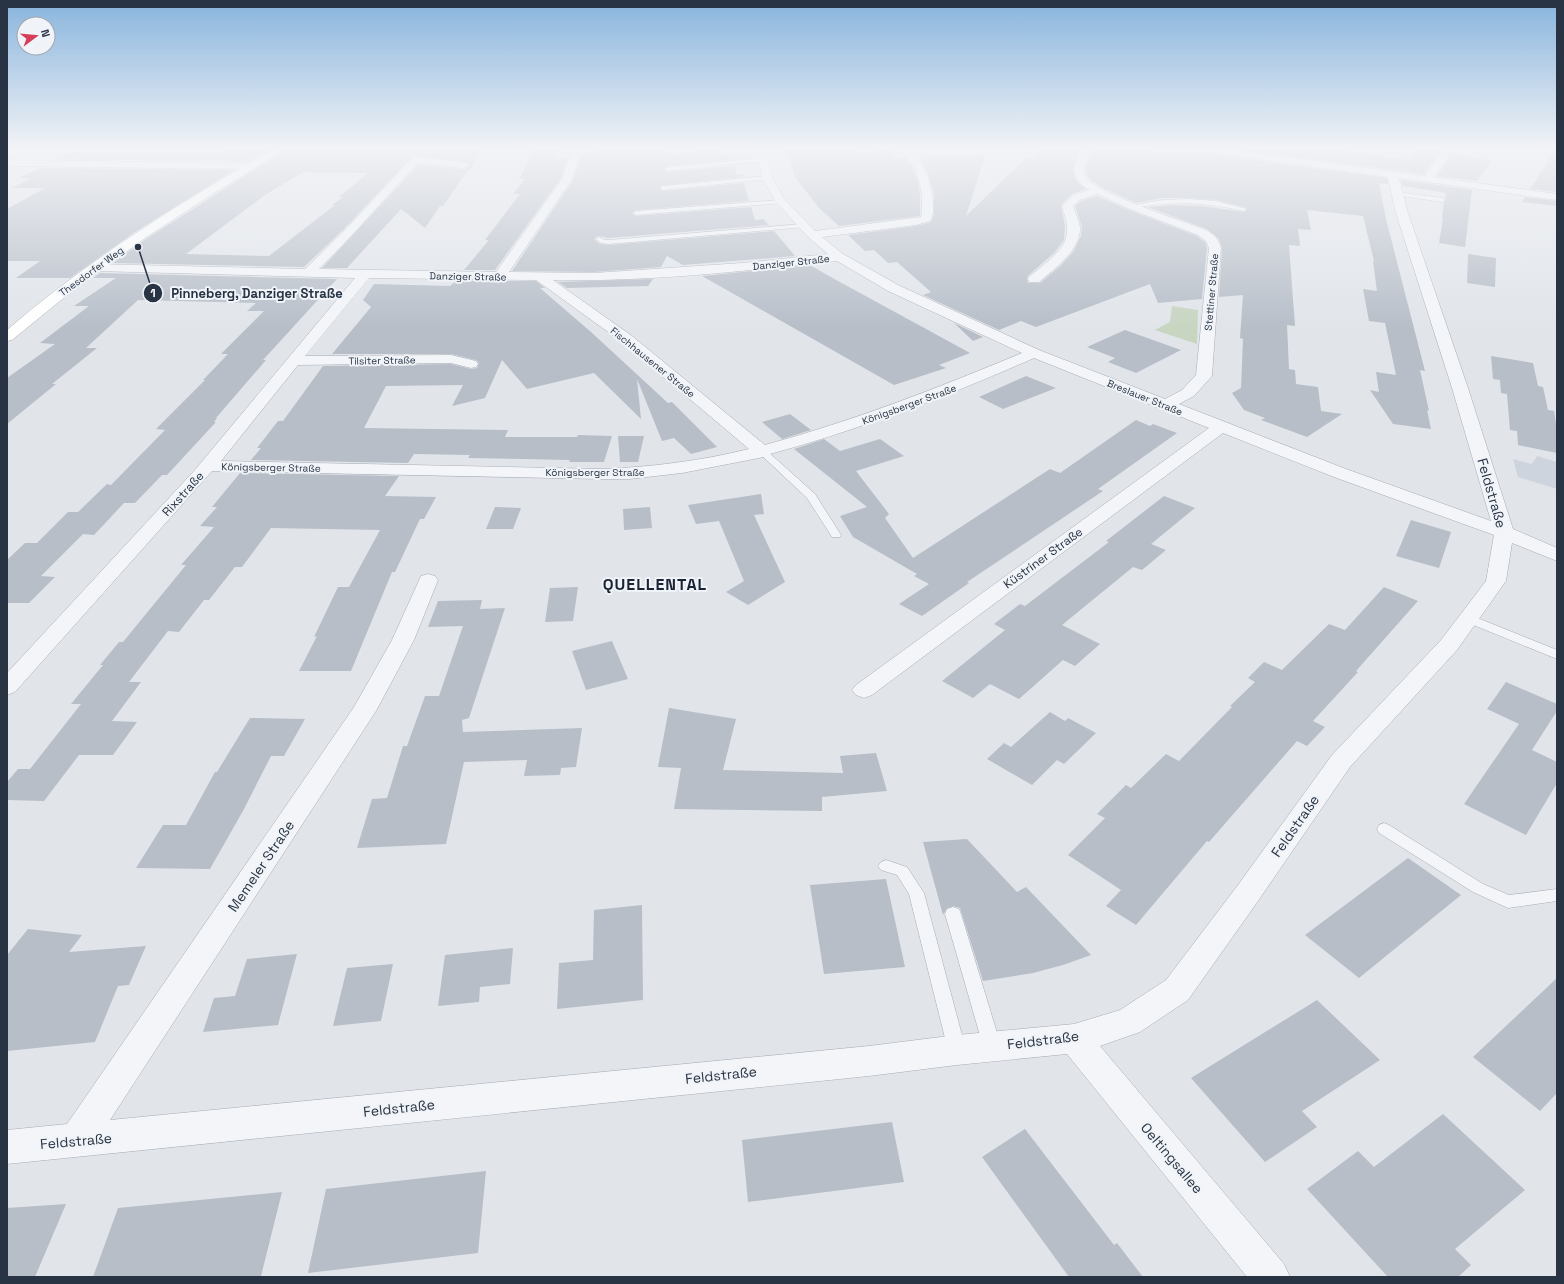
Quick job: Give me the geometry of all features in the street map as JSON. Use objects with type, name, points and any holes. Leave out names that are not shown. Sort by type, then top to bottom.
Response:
[{"type":"street","name":"Thesdorfer Weg","points":[[7,337],[62,292],[96,267],[182,209]]},
{"type":"street","points":[[308,273],[370,209]]},
{"type":"street","points":[[500,276],[546,209]]},
{"type":"street","name":"Breslauer Straße","points":[[787,209],[812,235],[839,257],[893,288],[1034,353],[1351,477],[1504,532],[1557,555]]},
{"type":"street","points":[[812,235],[926,220],[926,209]]},
{"type":"street","points":[[1034,279],[1066,252],[1075,232],[1073,221],[1068,209]]},
{"type":"street","name":"Stettiner Straße","points":[[1140,209],[1206,235],[1214,242],[1215,248],[1204,376],[1188,393],[1165,405]]},
{"type":"street","name":"Feldstraße","points":[[7,1147],[870,1061],[992,1046],[1074,1039],[1129,1022],[1177,990],[1248,893],[1340,761],[1449,645],[1470,619],[1496,581],[1504,532],[1460,388],[1402,209]]},
{"type":"street","name":"Danziger Straße","points":[[96,267],[308,273],[594,277],[742,267],[839,257]]},
{"type":"street","name":"Rixstraße","points":[[7,688],[208,466],[365,274]]},
{"type":"street","name":"Fischhausener Straße","points":[[539,276],[627,339],[763,452]]},
{"type":"street","name":"Königsberger Straße","points":[[208,466],[631,474],[692,467],[763,452],[870,419],[954,388],[1034,353]]},
{"type":"street","name":"Tilsiter Straße","points":[[294,361],[451,359],[471,364]]},
{"type":"street","name":"Küstriner Straße","points":[[864,690],[1222,426]]},
{"type":"street","name":"Memeler Straße","points":[[76,1141],[364,711],[403,640],[428,580]]},
{"type":"street","name":"Oeltingsallee","points":[[1074,1039],[1271,1277]]},
{"type":"lane","points":[[636,214],[697,209]]},
{"type":"lane","points":[[599,240],[603,242],[803,226]]},
{"type":"lane","points":[[763,452],[811,496],[836,535]]},
{"type":"lane","points":[[1470,619],[1557,655]]},
{"type":"lane","points":[[1384,829],[1478,888],[1508,902],[1557,895]]},
{"type":"lane","points":[[886,866],[902,871],[916,893],[957,1050]]},
{"type":"lane","points":[[954,914],[992,1046]]},
{"type":"shaded area","points":[[1537,456],[1557,462],[1557,489],[1518,477],[1513,459],[1532,464]]},
{"type":"green space","points":[[1172,306],[1198,310],[1197,344],[1155,330],[1170,322]]},
{"type":"building","points":[[7,209],[172,209],[135,232],[70,278],[16,278],[40,261],[7,261]]},
{"type":"building","points":[[193,209],[246,209],[186,254],[269,256],[330,209],[363,209],[304,267],[113,263],[146,239]]},
{"type":"building","points":[[377,209],[438,209],[425,228],[401,209],[347,268],[322,268]]},
{"type":"building","points":[[509,209],[539,209],[495,270],[464,270],[489,240],[485,240]]},
{"type":"building","points":[[554,209],[650,209],[636,210],[632,213],[635,216],[726,209],[752,209],[755,220],[763,219],[769,225],[609,238],[598,236],[594,239],[600,244],[609,245],[774,231],[795,256],[683,265],[667,256],[661,267],[594,272],[512,271]]},
{"type":"building","points":[[820,209],[920,209],[920,216],[839,226]]},
{"type":"building","points":[[934,209],[968,209],[966,216],[973,209],[1062,209],[1065,226],[1064,240],[1055,252],[1028,276],[1027,279],[1028,283],[1040,283],[1060,266],[1073,252],[1081,236],[1082,227],[1076,209],[1127,209],[1197,236],[1205,242],[1207,248],[1202,299],[1158,303],[1150,284],[1036,327],[1021,321],[999,330],[923,295],[931,292],[897,262],[888,263],[874,250],[865,251],[848,235],[916,226],[931,222]]},
{"type":"building","points":[[1153,209],[1222,209],[1244,212],[1247,209],[1384,209],[1425,371],[1420,370],[1429,411],[1427,410],[1431,429],[1393,424],[1370,390],[1379,392],[1376,372],[1396,375],[1385,323],[1369,321],[1363,289],[1377,291],[1374,261],[1363,216],[1307,210],[1311,230],[1298,229],[1300,246],[1289,245],[1295,326],[1287,325],[1289,369],[1295,370],[1296,384],[1318,387],[1321,411],[1342,414],[1307,437],[1261,420],[1265,418],[1244,410],[1232,393],[1241,388],[1243,339],[1240,338],[1243,295],[1219,297],[1222,248],[1219,239],[1207,229]]},
{"type":"building","points":[[1443,209],[1470,209],[1465,247],[1439,243]]},
{"type":"building","points":[[1468,254],[1496,258],[1495,287],[1467,283]]},
{"type":"building","points":[[810,265],[970,353],[939,365],[946,368],[894,385],[702,276]]},
{"type":"building","points":[[100,273],[337,279],[263,360],[266,360],[216,418],[214,422],[216,422],[167,475],[162,475],[135,503],[124,503],[94,535],[83,534],[41,576],[55,577],[29,603],[7,603],[7,560],[25,543],[37,543],[68,512],[78,512],[107,484],[111,485],[165,430],[156,429],[205,380],[203,380],[228,354],[221,354],[264,311],[247,311],[256,303],[138,300],[86,348],[97,348],[52,384],[56,384],[7,424],[7,378],[55,344],[40,343],[89,306],[74,306],[116,278],[93,278]]},
{"type":"building","points":[[653,279],[648,286],[567,288],[558,282]]},
{"type":"building","points":[[456,281],[536,281],[545,288],[540,288],[591,332],[668,403],[672,402],[717,447],[691,454],[674,438],[662,441],[637,379],[641,419],[594,373],[527,389],[502,360],[485,398],[452,406],[463,385],[386,386],[364,428],[508,430],[505,437],[577,437],[578,435],[612,436],[604,462],[468,458],[470,455],[414,454],[408,463],[251,460],[261,448],[257,448],[278,421],[283,421],[323,366],[451,364],[471,369],[477,368],[479,363],[476,360],[451,354],[332,354],[371,307],[363,300],[374,284],[450,286]]},
{"type":"building","points":[[954,323],[983,337],[973,341]]},
{"type":"building","points":[[1125,330],[1181,350],[1136,373],[1108,362],[1115,358],[1087,347]]},
{"type":"building","points":[[1491,356],[1533,363],[1538,386],[1543,387],[1548,410],[1554,411],[1557,431],[1557,453],[1518,445],[1517,431],[1510,430],[1507,394],[1501,393],[1500,380],[1493,379]]},
{"type":"building","points":[[1026,376],[1056,388],[1003,409],[979,397]]},
{"type":"building","points":[[790,414],[811,430],[782,439],[762,422]]},
{"type":"building","points":[[1136,420],[1150,426],[1153,424],[1177,433],[1098,489],[1103,491],[967,582],[969,583],[922,616],[899,604],[929,584],[914,576],[917,574],[853,537],[840,516],[867,507],[794,449],[824,439],[840,451],[880,439],[904,456],[856,471],[889,514],[885,518],[913,558],[1050,469],[1060,473]]},
{"type":"building","points":[[618,436],[644,436],[638,462],[620,462]]},
{"type":"building","points":[[240,473],[399,476],[385,496],[436,497],[424,519],[420,519],[395,572],[392,572],[351,671],[299,671],[317,636],[314,637],[338,587],[349,587],[380,530],[271,528],[242,567],[235,567],[209,600],[204,600],[179,632],[168,631],[129,682],[141,682],[112,721],[137,722],[113,755],[79,755],[44,801],[7,800],[7,782],[18,769],[30,769],[81,704],[71,704],[103,665],[100,665],[119,642],[123,642],[186,565],[181,565],[214,527],[200,526],[217,507],[212,507]]},
{"type":"building","points":[[761,494],[764,514],[754,515],[785,582],[748,605],[726,592],[744,581],[719,521],[696,524],[688,505]]},
{"type":"building","points":[[1164,496],[1195,508],[1151,544],[1166,550],[1142,570],[1133,567],[1062,625],[1100,644],[1075,666],[1063,660],[1019,699],[990,684],[973,698],[942,681],[1005,630],[994,624],[1020,604],[1025,606],[1109,542],[1106,541]]},
{"type":"building","points":[[495,507],[521,508],[513,529],[486,529]]},
{"type":"building","points":[[650,507],[652,528],[624,530],[623,509]]},
{"type":"building","points":[[1411,520],[1451,532],[1439,568],[1396,556]]},
{"type":"building","points":[[578,587],[573,621],[545,622],[550,588]]},
{"type":"building","points":[[1384,587],[1418,601],[1356,671],[1358,672],[1313,721],[1325,727],[1307,746],[1297,741],[1209,842],[1207,841],[1136,925],[1106,906],[1121,890],[1068,855],[1105,818],[1097,814],[1126,785],[1131,788],[1166,754],[1179,761],[1232,707],[1230,706],[1255,682],[1248,678],[1264,662],[1282,670],[1329,624],[1345,630]]},
{"type":"building","points":[[482,600],[480,609],[505,608],[469,718],[462,720],[463,732],[582,728],[576,767],[561,768],[560,775],[524,776],[527,760],[464,762],[446,844],[357,848],[372,799],[387,798],[403,746],[407,746],[425,696],[439,696],[463,626],[428,627],[438,601]]},
{"type":"building","points":[[612,641],[628,679],[586,690],[572,651]]},
{"type":"building","points":[[1506,682],[1557,704],[1557,711],[1532,750],[1557,762],[1557,783],[1526,835],[1464,804],[1519,724],[1487,709]]},
{"type":"building","points":[[669,708],[736,719],[723,770],[843,773],[840,756],[876,753],[887,791],[822,797],[822,811],[674,809],[681,768],[658,767]]},
{"type":"building","points":[[1050,712],[1065,721],[1068,718],[1096,733],[1064,764],[1057,760],[1032,785],[987,759],[1004,743],[1011,747]]},
{"type":"building","points":[[250,718],[305,719],[284,756],[271,756],[244,809],[210,869],[136,868],[163,825],[186,825],[215,772],[217,772]]},
{"type":"building","points":[[967,839],[1017,892],[1026,887],[1091,955],[1063,965],[1033,973],[983,981],[960,908],[953,906],[947,908],[943,915],[923,842]]},
{"type":"building","points":[[1408,858],[1461,895],[1359,978],[1305,935]]},
{"type":"building","points":[[886,879],[905,967],[824,974],[810,885]]},
{"type":"building","points":[[642,905],[643,1000],[557,1009],[559,963],[593,960],[594,910]]},
{"type":"building","points":[[28,929],[82,935],[69,952],[146,946],[129,985],[118,986],[95,1042],[7,1051],[7,955]]},
{"type":"building","points":[[513,948],[510,984],[480,987],[479,1002],[438,1006],[445,955]]},
{"type":"building","points":[[297,954],[278,1025],[203,1032],[214,998],[235,996],[247,959]]},
{"type":"building","points":[[393,964],[381,1021],[333,1026],[347,968]]},
{"type":"building","points":[[1557,978],[1557,1093],[1540,1111],[1473,1057]]},
{"type":"building","points":[[1317,1000],[1380,1060],[1302,1111],[1317,1127],[1265,1162],[1191,1078]]},
{"type":"building","points":[[1443,1114],[1525,1190],[1455,1249],[1471,1265],[1458,1277],[1388,1277],[1307,1189],[1358,1151],[1374,1167]]},
{"type":"building","points":[[892,1122],[904,1182],[748,1202],[742,1140]]},
{"type":"building","points":[[1025,1129],[1114,1245],[1117,1243],[1143,1277],[1069,1277],[982,1157]]},
{"type":"building","points":[[486,1171],[478,1253],[308,1273],[326,1189]]},
{"type":"building","points":[[282,1192],[261,1276],[93,1277],[118,1208]]},
{"type":"building","points":[[66,1204],[35,1277],[7,1277],[7,1208]]},
{"type":"place","name":"Pinneberg, Danziger Straße","points":[[138,247]]},
{"type":"district","name":"QUELLENTAL","points":[[655,584]]}]
